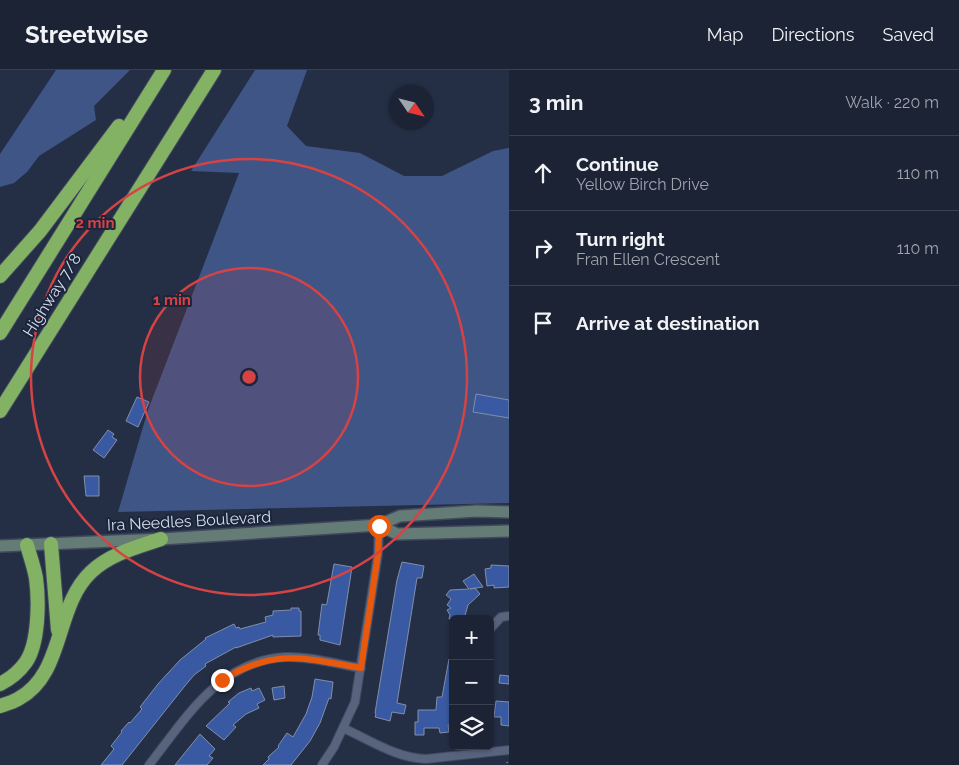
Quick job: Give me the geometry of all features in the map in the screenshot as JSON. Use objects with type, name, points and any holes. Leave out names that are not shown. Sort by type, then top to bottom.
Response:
[{"type":"highway","points":[[0,276],[40,231],[163,70]]},
{"type":"highway","name":"Highway 7/8","points":[[0,333],[163,70]]},
{"type":"highway","name":"Highway 7/8","points":[[0,411],[214,70]]},
{"type":"highway","points":[[0,706],[18,699],[37,684],[51,660],[63,619],[76,590],[92,571],[117,555],[161,539]]},
{"type":"highway","points":[[51,544],[59,638]]},
{"type":"highway","points":[[0,684],[11,678],[27,661],[34,642],[37,611],[36,579],[27,545]]},
{"type":"main road","name":"Ira Needles Boulevard","points":[[0,546],[379,526],[400,516],[477,511],[509,512]]},
{"type":"main road","name":"Ira Needles Boulevard","points":[[379,526],[397,534],[509,531]]},
{"type":"street","points":[[322,765],[334,747],[355,702],[378,554],[379,526]]},
{"type":"street","points":[[494,625],[501,618],[509,616]]},
{"type":"street","points":[[149,765],[211,688],[245,667],[271,659],[286,657],[361,668]]},
{"type":"street","points":[[343,728],[383,748],[414,759],[426,759],[471,750]]},
{"type":"street","points":[[494,750],[509,750]]},
{"type":"shaded area","points":[[56,70],[130,70],[94,106],[96,120],[39,156],[27,172],[14,183],[0,187],[0,154]]},
{"type":"shaded area","points":[[255,70],[307,70],[287,126],[306,146],[360,153],[404,176],[442,176],[493,151],[509,148],[509,503],[118,512],[148,410],[239,173],[191,171]]},
{"type":"building","points":[[476,394],[509,400],[509,418],[473,412]]},
{"type":"building","points":[[137,397],[149,402],[138,427],[126,421]]},
{"type":"building","points":[[108,430],[114,434],[112,437],[117,440],[104,458],[93,450]]},
{"type":"building","points":[[84,476],[99,476],[99,496],[86,496]]},
{"type":"building","points":[[402,562],[424,566],[422,578],[417,578],[397,703],[406,705],[404,714],[392,712],[390,721],[375,717],[375,713],[397,580]]},
{"type":"building","points":[[334,564],[352,567],[340,645],[320,640],[320,635],[318,635],[322,604],[326,605],[327,603]]},
{"type":"building","points":[[491,565],[509,566],[509,587],[494,588],[494,585],[487,586],[485,569],[491,568]]},
{"type":"building","points":[[474,574],[483,587],[475,588],[480,594],[468,605],[465,615],[450,615],[447,610],[451,608],[447,605],[451,599],[446,595],[450,590],[469,589],[463,581]]},
{"type":"building","points":[[291,608],[299,608],[299,611],[301,611],[301,636],[273,637],[273,635],[236,647],[205,664],[206,666],[194,675],[122,765],[101,765],[114,749],[111,746],[121,731],[142,709],[140,707],[158,684],[180,660],[205,638],[234,624],[236,628],[239,627],[240,629],[266,622],[265,617],[273,615],[273,611],[291,610]]},
{"type":"building","points":[[449,659],[449,732],[440,733],[439,728],[424,728],[424,735],[415,735],[415,722],[418,722],[418,710],[436,710],[437,697],[442,697]]},
{"type":"building","points":[[500,675],[509,676],[509,684],[499,683]]},
{"type":"building","points":[[315,679],[333,682],[331,699],[329,698],[320,723],[310,741],[291,765],[263,765],[269,759],[268,757],[279,747],[287,733],[293,737],[306,714],[312,697]]},
{"type":"building","points":[[284,686],[285,698],[274,700],[272,688]]},
{"type":"building","points":[[251,688],[252,691],[259,688],[265,700],[257,704],[259,708],[246,714],[233,725],[236,727],[224,740],[206,726],[230,703],[228,702],[239,693]]},
{"type":"building","points":[[496,701],[509,702],[509,726],[501,725],[501,717],[494,717]]},
{"type":"building","points":[[200,734],[215,749],[209,756],[213,758],[207,765],[175,765]]},
{"type":"route","points":[[222,680],[256,663],[286,657],[361,668],[378,554],[379,526]]}]
